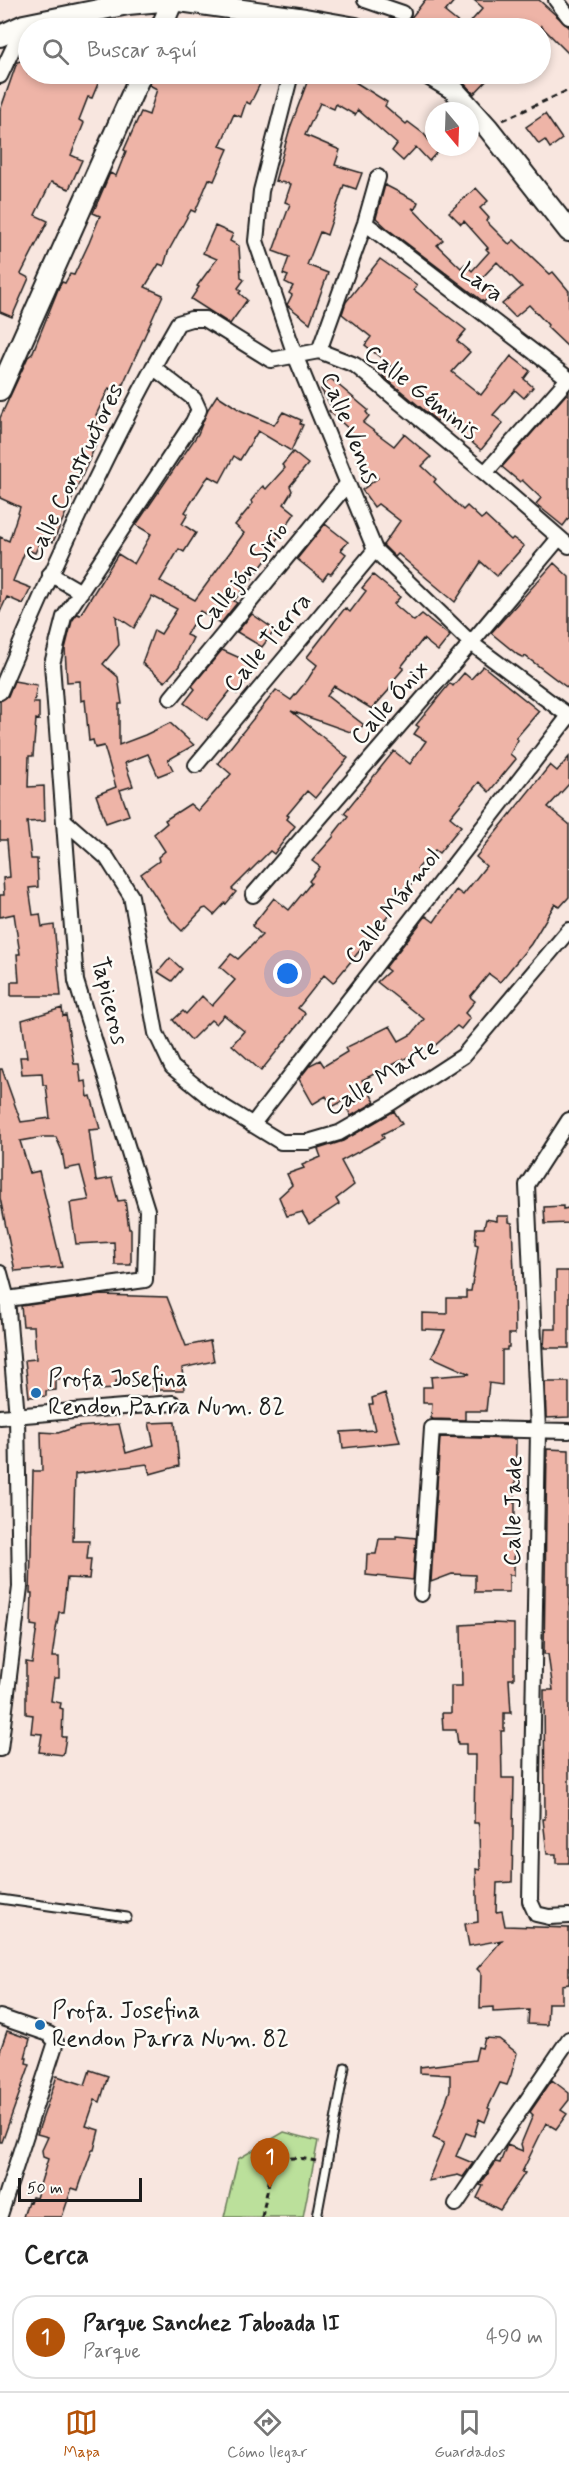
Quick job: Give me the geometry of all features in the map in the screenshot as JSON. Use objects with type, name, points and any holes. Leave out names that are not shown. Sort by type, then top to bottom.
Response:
[{"type":"main road","points":[[165,18],[173,0]]},
{"type":"main road","points":[[56,18],[128,2],[173,0],[270,18]]},
{"type":"main road","points":[[0,36],[18,28]]},
{"type":"main road","points":[[0,390],[137,84]]},
{"type":"main road","points":[[446,84],[453,88],[488,128],[569,231]]},
{"type":"street","points":[[364,0],[403,13]]},
{"type":"street","points":[[556,0],[569,16]]},
{"type":"street","points":[[0,76],[18,38]]},
{"type":"street","name":"Calle Venus","points":[[288,84],[261,191],[256,241],[295,355],[375,550],[471,643],[569,716]]},
{"type":"street","points":[[295,355],[319,351],[365,223],[378,177]]},
{"type":"street","name":"Lara","points":[[365,223],[569,379]]},
{"type":"street","name":"Calle Constructores","points":[[0,692],[50,574],[153,367],[178,323],[191,319],[205,319],[271,360],[295,355]]},
{"type":"street","name":"Calle Géminis","points":[[319,351],[355,365],[485,472],[564,542]]},
{"type":"street","name":"Tapiceros","points":[[7,1299],[145,1280],[147,1210],[76,981],[66,822],[52,664],[64,617],[199,410],[194,399],[153,367]]},
{"type":"street","points":[[485,472],[569,379]]},
{"type":"street","name":"Callejón Sirio","points":[[171,698],[347,484]]},
{"type":"street","name":"Calle Ónix","points":[[253,895],[471,643],[564,542]]},
{"type":"street","name":"Calle Tierra","points":[[196,765],[375,550]]},
{"type":"street","points":[[50,574],[81,592]]},
{"type":"street","name":"Calle Mármol","points":[[252,1125],[569,716]]},
{"type":"street","name":"Calle Marte","points":[[66,822],[107,858],[131,896],[156,1033],[172,1067],[214,1101],[281,1142],[308,1142],[339,1133],[391,1103],[463,1056],[569,930]]},
{"type":"street","name":"Calle Jade","points":[[569,1120],[527,1185],[538,1430],[530,1901],[536,1914],[549,1917],[569,1916]]},
{"type":"street","points":[[0,1273],[7,1299],[17,1417],[20,1587],[0,1749]]},
{"type":"street","points":[[0,1417],[173,1403]]},
{"type":"street","points":[[421,1594],[432,1428],[569,1431]]},
{"type":"street","points":[[0,2017],[49,2034],[56,2042],[0,2215]]},
{"type":"street","points":[[456,2204],[569,2039]]},
{"type":"lane","points":[[0,1899],[127,1917]]},
{"type":"lane","points":[[316,2217],[345,2067]]},
{"type":"path","points":[[488,128],[569,90]]},
{"type":"path","points":[[261,2217],[273,2162],[284,2158],[299,2158],[327,2163]]},
{"type":"green space","points":[[284,2132],[318,2141],[303,2217],[224,2217],[238,2159]]},
{"type":"building","points":[[425,0],[455,0],[445,12],[452,18],[411,18]]},
{"type":"building","points":[[474,0],[539,0],[569,27],[569,54],[551,36],[551,18],[474,18],[483,8]]},
{"type":"building","points":[[17,62],[18,84],[98,84],[92,98],[88,97],[79,120],[84,123],[71,155],[82,160],[69,189],[51,182],[35,215],[48,221],[21,274],[29,278],[12,317],[0,312],[0,111]]},
{"type":"building","points":[[260,84],[250,104],[246,102],[241,117],[234,114],[220,146],[228,149],[214,181],[209,179],[195,212],[191,210],[168,252],[164,266],[159,264],[145,287],[163,295],[119,393],[109,388],[96,415],[99,417],[96,423],[98,423],[91,439],[97,442],[53,542],[42,537],[35,553],[26,549],[13,581],[31,588],[23,604],[7,597],[0,612],[0,537],[9,541],[20,507],[0,498],[0,418],[28,357],[32,354],[59,287],[62,282],[65,283],[70,274],[74,275],[89,243],[100,216],[93,213],[110,173],[116,176],[126,151],[124,150],[141,112],[149,115],[157,89],[149,85]]},
{"type":"building","points":[[306,84],[358,84],[387,102],[385,106],[406,124],[408,122],[424,134],[425,156],[434,156],[429,161],[416,147],[403,161],[392,151],[397,144],[358,110],[355,115],[336,104],[334,109],[320,103],[305,135],[340,150],[335,165],[362,173],[356,189],[344,185],[327,235],[320,232],[307,265],[328,273],[310,323],[287,305],[293,286],[285,282],[288,276],[283,274],[289,257],[273,251],[290,204],[285,202],[291,184],[275,181],[290,128]]},
{"type":"building","points":[[465,84],[484,84],[474,94]]},
{"type":"building","points":[[545,114],[562,139],[550,148],[545,140],[539,144],[526,127]]},
{"type":"building","points":[[385,185],[418,202],[415,209],[412,208],[443,240],[437,245],[461,268],[465,264],[472,271],[489,252],[486,249],[488,248],[464,221],[461,224],[449,212],[476,188],[488,201],[480,208],[489,218],[486,221],[509,244],[514,240],[550,274],[553,272],[569,291],[569,348],[547,327],[548,325],[529,305],[515,317],[502,304],[522,287],[497,262],[480,280],[492,293],[484,302],[389,230],[376,218]]},
{"type":"building","points":[[215,226],[233,234],[230,241],[239,246],[241,277],[244,280],[238,288],[241,291],[239,293],[247,300],[230,324],[191,299],[199,287],[197,286],[217,259],[203,253]]},
{"type":"building","points":[[380,259],[417,285],[414,290],[466,330],[457,341],[470,352],[452,372],[481,395],[511,356],[530,371],[524,379],[533,387],[524,398],[515,390],[493,415],[503,423],[481,450],[441,417],[437,421],[383,376],[391,366],[365,345],[371,337],[342,314],[346,302]]},
{"type":"building","points":[[330,378],[368,410],[366,412],[369,416],[363,423],[394,446],[404,434],[431,457],[422,466],[436,479],[434,482],[463,510],[467,506],[481,519],[485,516],[511,540],[513,538],[524,546],[497,576],[481,562],[455,602],[398,554],[395,557],[383,545],[400,521],[378,504],[374,507],[362,490],[378,478],[358,462],[365,454],[354,446],[357,443],[348,434],[351,431],[329,411],[332,408],[321,389]]},
{"type":"building","points":[[569,391],[569,518],[563,526],[536,504],[541,498],[522,480],[520,482],[502,467]]},
{"type":"building","points":[[217,395],[240,410],[274,425],[283,412],[301,420],[300,424],[303,425],[291,451],[258,431],[240,460],[234,456],[220,482],[209,476],[185,512],[188,514],[182,524],[196,533],[184,552],[179,549],[160,581],[195,600],[244,533],[235,525],[253,503],[251,501],[261,488],[263,486],[266,489],[285,468],[282,465],[293,452],[308,464],[290,486],[292,491],[284,504],[295,513],[268,552],[271,554],[234,601],[237,603],[221,623],[200,611],[186,635],[193,638],[179,666],[165,682],[142,663],[154,630],[161,634],[177,609],[152,596],[134,628],[116,616],[119,645],[103,664],[118,677],[122,704],[119,704],[119,745],[170,723],[194,745],[168,760],[173,770],[158,776],[148,754],[125,763],[133,786],[120,790],[129,815],[106,823],[96,795],[116,787],[104,746],[95,748],[93,740],[89,741],[85,700],[81,701],[80,681],[67,682],[65,649],[72,621],[77,614],[80,615],[118,554],[134,564],[151,534],[136,525],[198,434],[208,409]]},
{"type":"building","points":[[325,524],[348,542],[341,550],[346,554],[331,574],[328,573],[323,580],[297,559]]},
{"type":"building","points":[[554,563],[569,577],[569,689],[525,656],[524,658],[518,655],[491,633]]},
{"type":"building","points":[[373,575],[400,597],[394,604],[414,621],[422,614],[450,636],[438,651],[423,639],[401,667],[404,668],[392,682],[389,690],[372,709],[334,686],[327,696],[364,725],[353,733],[291,711],[348,758],[315,798],[307,791],[287,815],[289,816],[287,819],[295,826],[274,854],[270,851],[232,889],[236,892],[214,915],[206,908],[203,909],[182,931],[171,920],[141,874],[159,861],[158,857],[165,851],[154,834],[167,823],[165,820],[190,804],[198,811],[231,774],[218,763],[276,690],[291,700],[317,665],[307,657],[345,608],[350,612],[366,591],[362,588]]},
{"type":"building","points":[[252,614],[275,630],[262,647],[237,632]]},
{"type":"building","points":[[222,650],[258,666],[237,694],[231,690],[207,720],[184,703],[195,689],[192,686]]},
{"type":"building","points":[[483,666],[539,711],[516,738],[518,740],[510,754],[516,759],[489,792],[479,782],[450,817],[461,826],[439,853],[435,850],[417,869],[420,871],[405,893],[399,888],[383,908],[390,914],[333,983],[324,975],[298,1008],[305,1013],[301,1021],[261,1071],[232,1045],[244,1031],[224,1015],[216,1024],[211,1020],[191,1040],[173,1020],[183,1011],[186,1014],[202,996],[212,1006],[235,980],[220,967],[231,954],[238,959],[262,935],[252,926],[274,898],[289,910],[311,883],[309,881],[320,867],[312,861],[348,816],[344,813],[394,751],[410,764],[426,741],[414,734],[419,727],[416,725],[450,683],[453,686],[464,673],[471,679]]},
{"type":"building","points":[[14,681],[37,685],[34,703],[39,703],[39,720],[36,719],[33,756],[29,756],[28,787],[44,786],[45,821],[27,822],[31,859],[37,859],[38,887],[29,888],[33,915],[40,914],[42,927],[54,925],[61,996],[11,996],[11,982],[19,982],[17,954],[20,954],[14,914],[0,917],[0,895],[4,895],[3,878],[10,877],[7,840],[0,840],[0,701],[8,696]]},
{"type":"building","points":[[569,757],[569,784],[548,807],[569,824],[569,897],[560,907],[555,904],[531,944],[500,982],[489,974],[470,997],[475,1001],[465,1013],[470,1018],[461,1029],[457,1026],[431,1049],[428,1047],[362,1080],[375,1102],[351,1116],[343,1101],[332,1107],[326,1096],[313,1104],[299,1079],[310,1065],[320,1060],[324,1066],[347,1052],[345,1048],[390,1026],[399,1041],[412,1034],[424,1019],[377,982],[389,971],[385,968],[426,916],[434,922],[456,890],[463,895],[486,866],[476,857],[550,765],[557,771]]},
{"type":"building","points":[[170,958],[182,969],[172,981],[158,972]]},
{"type":"building","points":[[62,1008],[63,1016],[66,1015],[74,1064],[79,1064],[81,1082],[86,1081],[88,1097],[91,1096],[100,1129],[89,1130],[96,1181],[112,1178],[118,1201],[125,1200],[129,1229],[131,1229],[131,1265],[115,1265],[114,1242],[76,1244],[70,1203],[89,1200],[80,1166],[65,1169],[62,1151],[56,1137],[43,1137],[20,1141],[30,1173],[39,1171],[62,1267],[15,1271],[0,1198],[0,1069],[2,1069],[21,1122],[50,1118],[46,1085],[43,1085],[42,1073],[22,1074],[20,1057],[27,1057],[22,1020]]},
{"type":"building","points":[[394,1111],[402,1124],[382,1134],[384,1138],[341,1161],[354,1185],[336,1199],[339,1204],[309,1224],[302,1212],[287,1216],[279,1197],[292,1185],[287,1174],[304,1168],[302,1165],[321,1157],[318,1149],[343,1141]]},
{"type":"building","points":[[563,1206],[563,1209],[569,1208],[569,1223],[545,1224],[544,1207]]},
{"type":"building","points":[[497,1216],[509,1216],[509,1222],[512,1223],[514,1272],[515,1334],[509,1334],[509,1347],[507,1350],[502,1350],[502,1385],[489,1383],[486,1411],[465,1411],[465,1420],[433,1419],[431,1418],[432,1403],[423,1403],[423,1387],[432,1387],[431,1377],[470,1374],[432,1357],[445,1330],[422,1329],[422,1313],[447,1314],[447,1298],[466,1298],[466,1291],[471,1291],[478,1245],[475,1244],[476,1228],[484,1228],[486,1219],[497,1221]]},
{"type":"building","points":[[556,1271],[569,1271],[569,1348],[544,1348],[545,1329],[556,1329]]},
{"type":"building","points":[[101,1295],[167,1297],[186,1346],[210,1341],[214,1361],[182,1368],[184,1390],[153,1390],[152,1380],[116,1381],[116,1389],[98,1390],[97,1382],[81,1383],[81,1379],[56,1379],[56,1390],[46,1391],[46,1396],[29,1397],[25,1360],[36,1359],[34,1326],[23,1326],[21,1306]]},
{"type":"building","points":[[545,1382],[569,1382],[569,1417],[546,1418]]},
{"type":"building","points":[[385,1393],[400,1442],[343,1448],[341,1432],[375,1430],[369,1404],[373,1404],[372,1398]]},
{"type":"building","points":[[175,1422],[179,1466],[150,1474],[147,1464],[75,1474],[73,1541],[89,1541],[87,1559],[91,1559],[89,1579],[67,1578],[63,1612],[59,1612],[56,1629],[52,1657],[59,1657],[59,1678],[54,1678],[51,1701],[61,1703],[60,1708],[63,1709],[62,1737],[66,1737],[63,1755],[39,1752],[42,1734],[31,1733],[33,1715],[26,1714],[26,1662],[32,1663],[37,1626],[31,1625],[32,1593],[30,1593],[33,1471],[42,1471],[41,1432],[58,1433],[76,1427],[119,1424],[126,1453],[154,1445],[149,1423]]},
{"type":"building","points":[[440,1437],[516,1439],[514,1575],[509,1575],[509,1592],[475,1592],[475,1575],[452,1574],[431,1582]]},
{"type":"building","points":[[547,1449],[569,1450],[569,1863],[556,1863],[556,1854],[547,1854],[543,1819],[545,1819],[544,1690],[553,1690],[548,1654],[544,1654]]},
{"type":"building","points":[[396,1536],[416,1538],[413,1580],[366,1575],[367,1554],[376,1554],[379,1539],[396,1539]]},
{"type":"building","points":[[514,1624],[514,1679],[509,1679],[511,1713],[504,1713],[504,1731],[501,1731],[502,1778],[514,1778],[512,1882],[497,1883],[496,1912],[502,1911],[505,1926],[569,1928],[569,1984],[562,1985],[562,2003],[548,2003],[547,2025],[528,2024],[529,2010],[493,2012],[493,2007],[480,2008],[481,1973],[477,1969],[502,1940],[469,1946],[465,1924],[478,1922],[476,1869],[480,1870],[479,1827],[478,1823],[474,1823],[475,1755],[466,1755],[466,1744],[458,1744],[456,1730],[443,1730],[442,1713],[451,1713],[451,1686],[462,1686],[461,1625]]},
{"type":"building","points":[[7,2031],[30,2039],[25,2058],[27,2058],[26,2063],[30,2064],[2,2142],[0,2142],[0,2051]]},
{"type":"building","points":[[485,2038],[499,2039],[517,2053],[511,2075],[507,2085],[500,2083],[488,2108],[490,2109],[485,2122],[479,2119],[474,2136],[466,2133],[456,2156],[473,2163],[463,2177],[458,2175],[428,2181],[444,2143],[433,2138],[450,2090],[450,2075],[420,2073],[420,2067],[475,2060],[478,2047],[482,2048]]},
{"type":"building","points":[[90,2070],[108,2076],[100,2102],[95,2100],[86,2126],[99,2130],[94,2150],[92,2150],[78,2190],[72,2188],[62,2217],[23,2217],[28,2201],[30,2202],[32,2197],[36,2198],[48,2159],[43,2157],[42,2150],[48,2137],[37,2134],[57,2076],[85,2085]]},
{"type":"building","points":[[552,2080],[569,2093],[569,2100],[561,2110],[567,2114],[556,2129],[546,2123],[522,2172],[525,2173],[500,2210],[477,2198],[483,2186],[480,2185],[496,2162],[500,2163],[507,2145],[523,2151],[521,2144],[533,2115],[530,2112]]},
{"type":"place","name":"Profa Josefina Rendon Parra Num. 82","points":[[36,1393]]},
{"type":"place","name":"Profa. Josefina Rendon Parra Num. 82","points":[[40,2025]]},
{"type":"place","name":"Parque Sanchez Taboada II","points":[[270,2188]]}]
